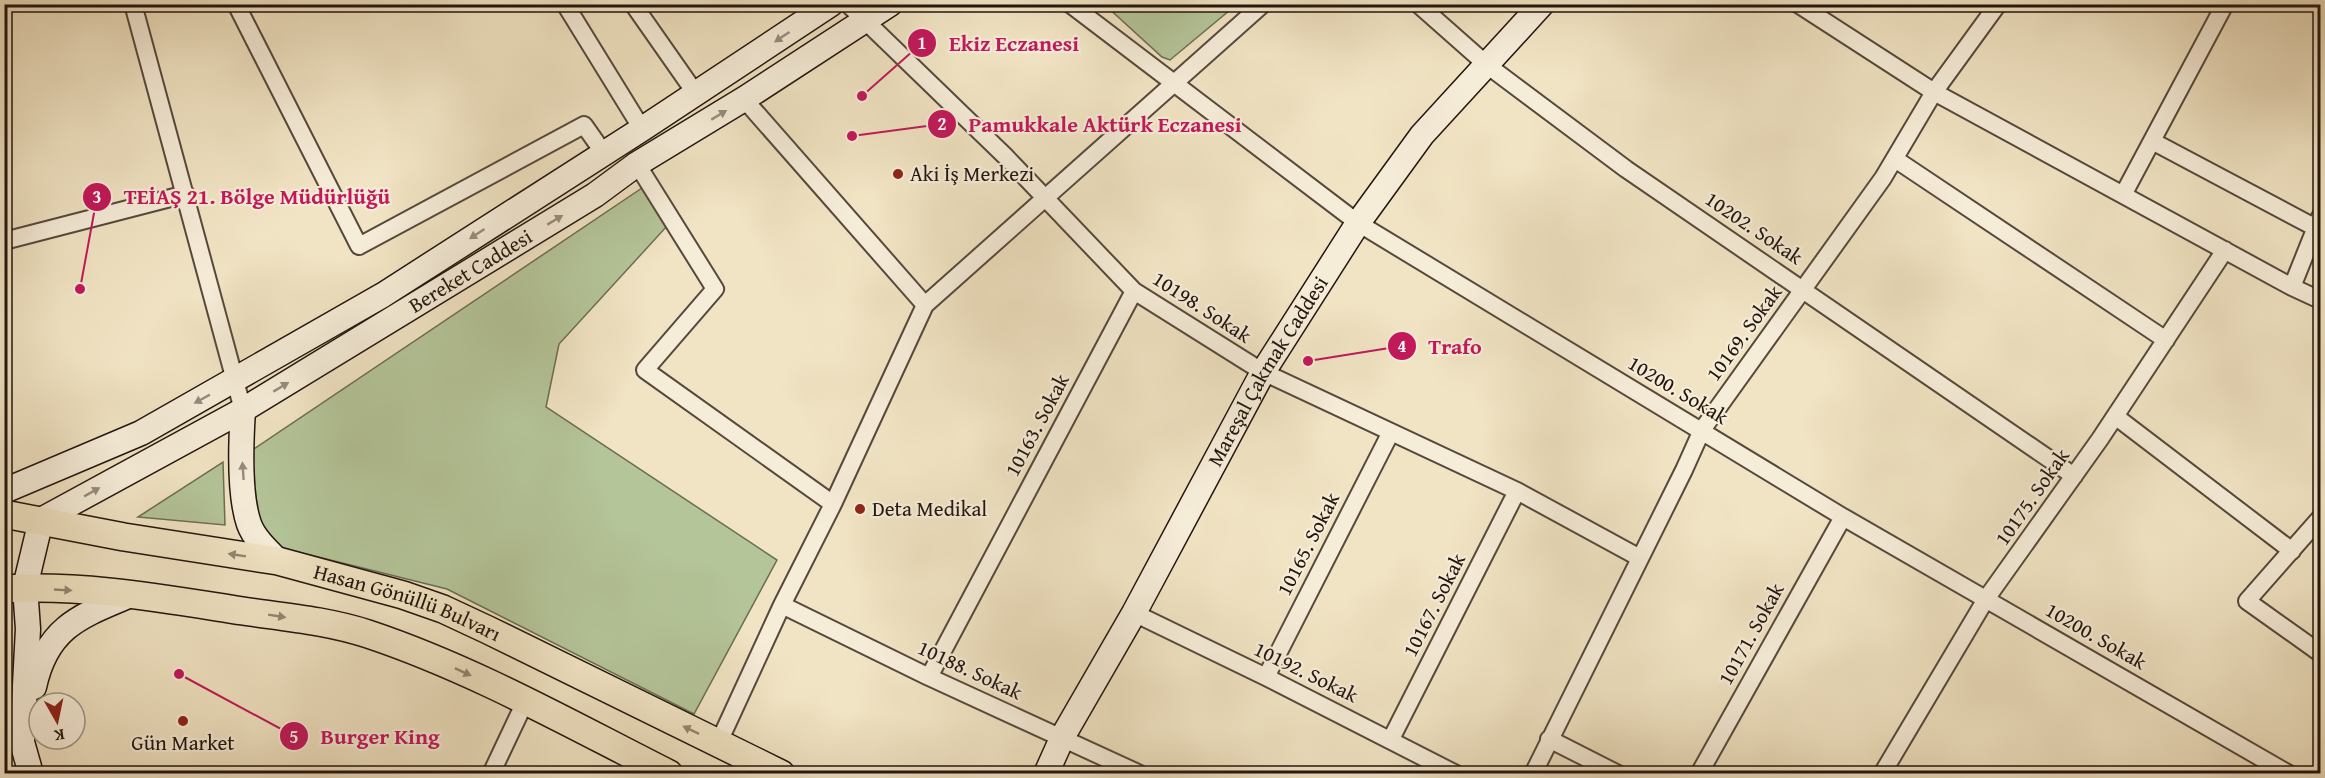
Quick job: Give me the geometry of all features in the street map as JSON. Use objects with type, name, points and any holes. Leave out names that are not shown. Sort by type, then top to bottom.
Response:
[{"type":"main road","name":"Hasan Gönüllü Bulvarı","points":[[4,514],[124,537],[278,561],[404,595],[443,609],[781,774]]},
{"type":"main road","name":"Hasan Gönüllü Bulvarı","points":[[15,588],[133,594],[309,621],[366,634],[436,660],[669,774]]},
{"type":"street","points":[[133,4],[243,410],[241,442],[245,503],[249,524],[260,542],[278,561]]},
{"type":"street","points":[[236,4],[359,246],[584,125],[603,152]]},
{"type":"street","points":[[565,4],[642,129]]},
{"type":"street","points":[[633,4],[696,94]]},
{"type":"street","name":"Bereket Caddesi","points":[[4,491],[141,433],[383,295],[696,94],[831,4]]},
{"type":"street","name":"10198. Sokak","points":[[848,4],[864,22],[1005,156],[1134,291],[1263,372],[1517,491],[1640,558]]},
{"type":"street","name":"Bereket Caddesi","points":[[41,520],[243,410],[595,195],[638,164],[744,99],[890,4]]},
{"type":"street","name":"10200. Sokak","points":[[1070,4],[1173,85],[1358,223],[1843,517],[2289,774]]},
{"type":"street","points":[[718,744],[925,305],[1263,4]]},
{"type":"street","name":"10202. Sokak","points":[[1418,4],[1486,65],[1626,169],[2074,476]]},
{"type":"street","name":"Mareşal Çakmak Caddesi","points":[[1046,774],[1063,736],[1134,613],[1263,372],[1358,223],[1422,135],[1542,4]]},
{"type":"street","points":[[1798,4],[1934,92],[2292,287],[2320,300]]},
{"type":"street","name":"10169. Sokak","points":[[1533,774],[1684,471],[1702,430],[1895,159],[1934,92],[1998,4]]},
{"type":"street","points":[[2123,195],[2225,4]]},
{"type":"street","points":[[744,99],[925,305]]},
{"type":"street","points":[[2152,141],[2318,222],[2292,287]]},
{"type":"street","points":[[1895,159],[2166,340]]},
{"type":"street","points":[[638,164],[715,289],[645,370],[833,504]]},
{"type":"street","points":[[4,241],[186,194]]},
{"type":"street","name":"10175. Sokak","points":[[1882,774],[1986,599],[2074,476],[2225,250]]},
{"type":"street","name":"10163. Sokak","points":[[929,676],[1134,291]]},
{"type":"street","points":[[2115,416],[2292,551]]},
{"type":"street","name":"10165. Sokak","points":[[1266,677],[1391,432]]},
{"type":"street","name":"10167. Sokak","points":[[1391,739],[1517,491]]},
{"type":"street","name":"10171. Sokak","points":[[1699,774],[1843,517]]},
{"type":"street","points":[[2320,518],[2247,601],[2320,653]]},
{"type":"street","points":[[31,774],[22,742],[28,629],[15,588],[41,520]]},
{"type":"street","points":[[22,742],[39,664],[52,641],[83,615],[133,594]]},
{"type":"street","name":"10188. Sokak","points":[[782,605],[1140,774]]},
{"type":"street","name":"10192. Sokak","points":[[1134,613],[1391,739],[1456,774]]},
{"type":"street","points":[[491,774],[525,702]]},
{"type":"street","points":[[1550,739],[1618,774]]},
{"type":"green space","points":[[1105,5],[1236,5],[1170,60],[1162,57]]},
{"type":"green space","points":[[645,186],[668,225],[559,344],[546,407],[777,560],[694,714],[447,589],[254,541],[248,453]]},
{"type":"green space","points":[[223,462],[225,525],[138,517]]},
{"type":"place","name":"Ekiz Eczanesi","points":[[862,96]]},
{"type":"place","name":"Pamukkale Aktürk Eczanesi","points":[[852,136]]},
{"type":"place","name":"Aki İş Merkezi","points":[[898,174]]},
{"type":"place","name":"TEİAŞ 21. Bölge Müdürlüğü","points":[[80,289]]},
{"type":"place","name":"Trafo","points":[[1308,361]]},
{"type":"place","name":"Deta Medikal","points":[[860,509]]},
{"type":"place","name":"Burger King","points":[[179,674]]},
{"type":"place","name":"Gün Market","points":[[183,721]]}]
